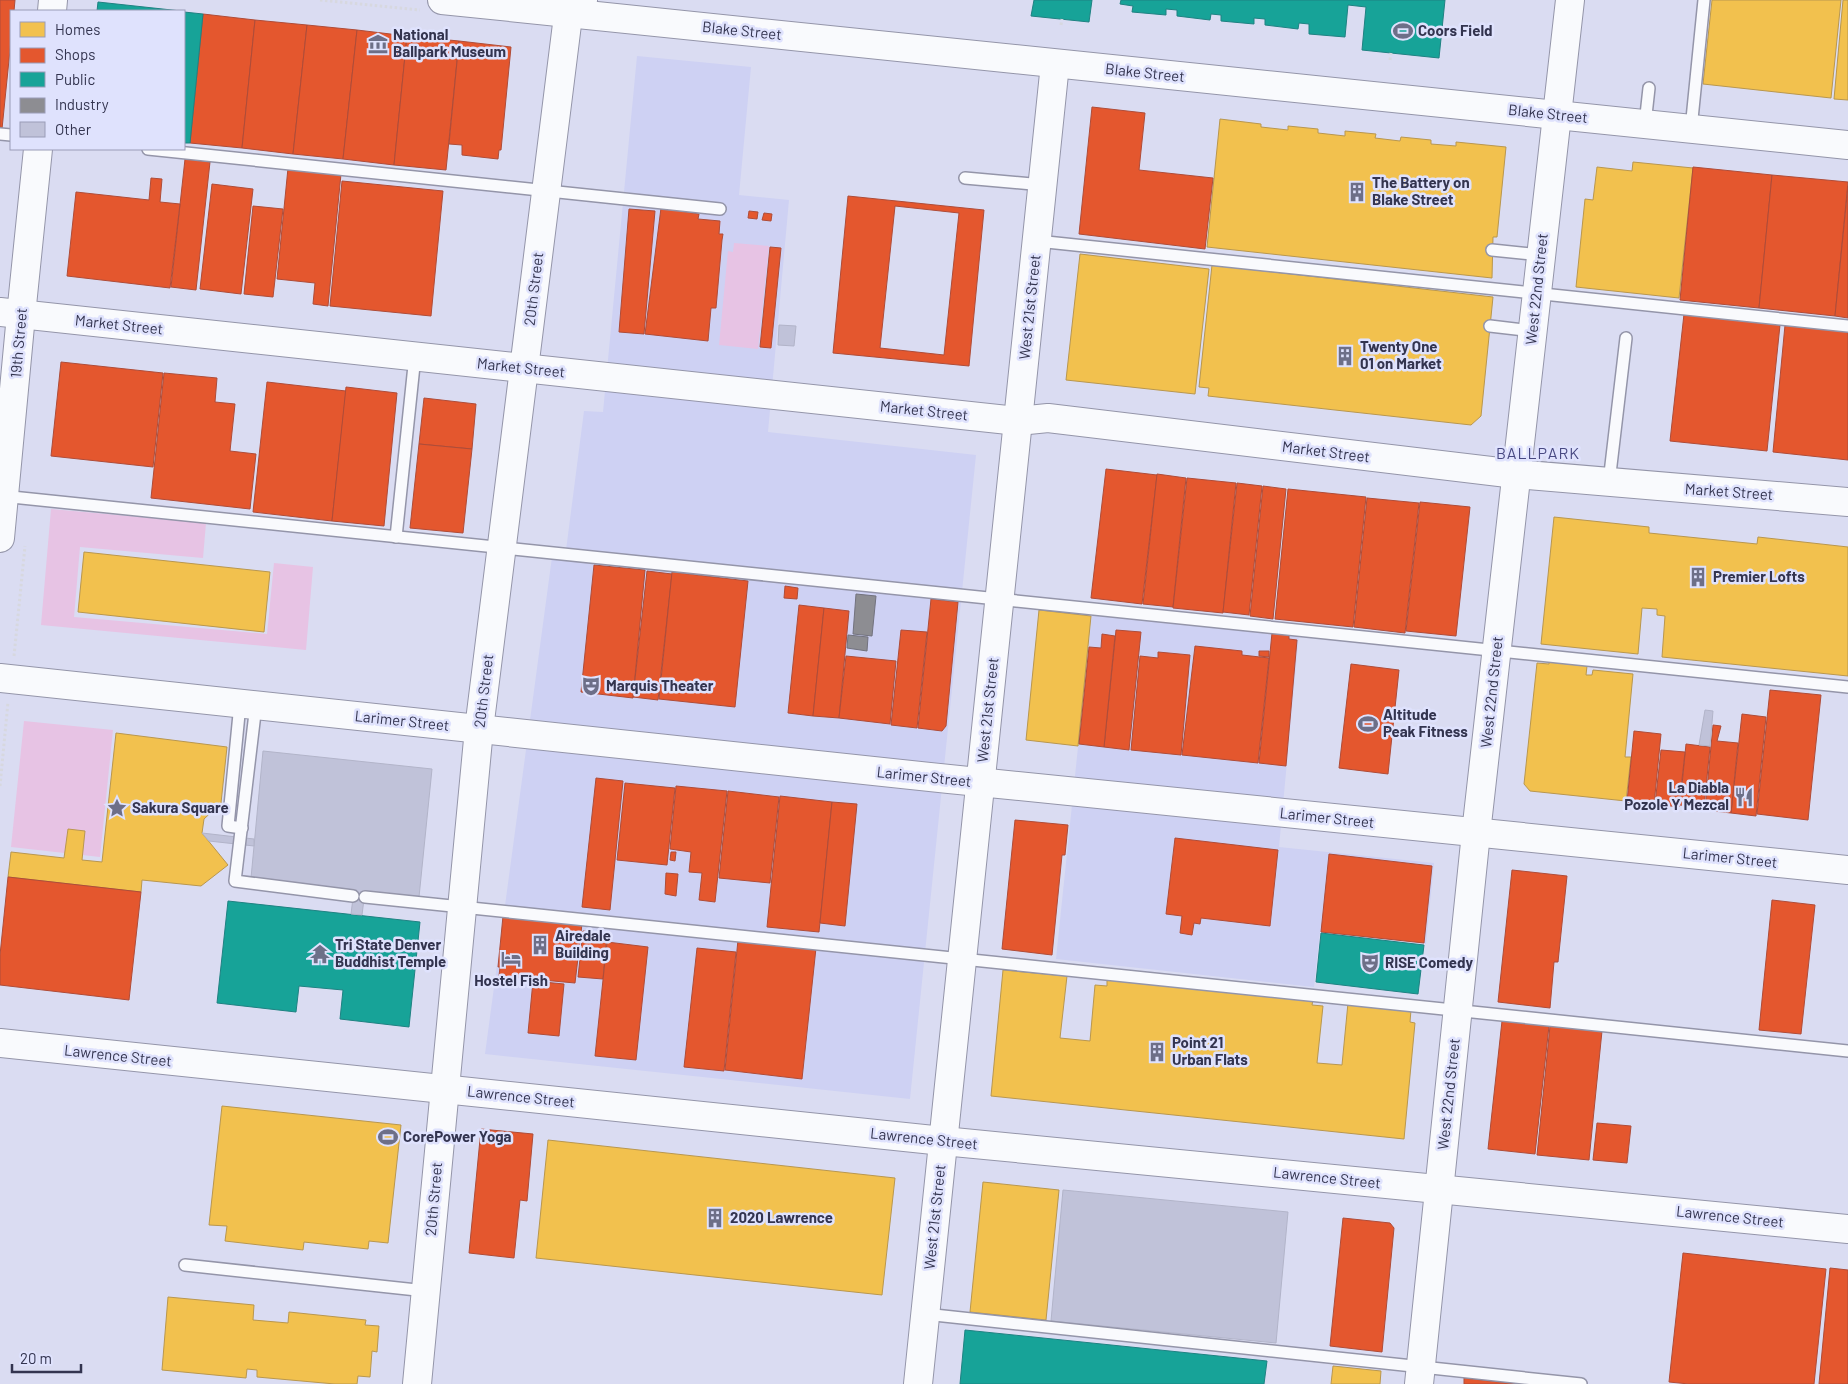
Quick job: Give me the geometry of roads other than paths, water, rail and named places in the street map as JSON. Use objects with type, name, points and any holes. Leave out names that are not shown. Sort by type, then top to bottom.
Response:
[{"type":"main road","name":"Blake Street","points":[[442,0],[574,4],[1055,64],[1848,145]]},
{"type":"main road","name":"West 22nd Street","points":[[1420,1376],[1476,833],[1570,0]]},
{"type":"main road","name":"20th Street","points":[[417,1384],[479,729],[546,190],[574,4]]},
{"type":"main road","name":"West 21st Street","points":[[918,1384],[1055,64]]},
{"type":"main road","name":"19th Street","points":[[13,540],[2,496],[11,314],[38,150]]},
{"type":"main road","name":"Market Street","points":[[11,314],[1018,421],[1048,418],[1516,474],[1848,502]]},
{"type":"main road","name":"Larimer Street","points":[[0,678],[981,782],[1848,870]]},
{"type":"main road","name":"Lawrence Street","points":[[0,1043],[943,1141],[1848,1229]]},
{"type":"lane","points":[[1691,129],[1704,0]]},
{"type":"lane","points":[[1646,124],[1649,88]]},
{"type":"lane","points":[[158,150],[720,208]]},
{"type":"lane","points":[[965,178],[1043,185]]},
{"type":"lane","points":[[1037,241],[1848,326]]},
{"type":"lane","points":[[1492,250],[1540,255]]},
{"type":"lane","points":[[1490,326],[1532,331]]},
{"type":"lane","points":[[1609,483],[1626,338]]},
{"type":"lane","points":[[396,537],[415,356]]},
{"type":"lane","points":[[2,496],[1848,687]]},
{"type":"lane","points":[[248,704],[242,828],[235,880],[359,897],[462,908],[1848,1051]]},
{"type":"lane","points":[[242,828],[228,826],[248,704]]},
{"type":"lane","points":[[185,1265],[426,1291]]},
{"type":"lane","points":[[925,1314],[1420,1376],[1581,1384]]},
{"type":"place","name":"Coors Field","points":[[1403,31]]},
{"type":"place","name":"National Ballpark Museum","points":[[378,44]]},
{"type":"place","name":"The Battery on Blake Street","points":[[1357,192]]},
{"type":"place","name":"Twenty One 01 on Market","points":[[1345,356]]},
{"type":"place","name":"Premier Lofts","points":[[1698,577]]},
{"type":"place","name":"Marquis Theater","points":[[591,686]]},
{"type":"place","name":"Altitude Peak Fitness","points":[[1368,724]]},
{"type":"place","name":"La Diabla Pozole Y Mezcal","points":[[1744,797]]},
{"type":"place","name":"Sakura Square","points":[[117,808]]},
{"type":"place","name":"Airedale Building","points":[[540,945]]},
{"type":"place","name":"Tri State Denver Buddhist Temple","points":[[320,954]]},
{"type":"place","name":"Hostel Fish","points":[[511,959]]},
{"type":"place","name":"RISE Comedy","points":[[1370,963]]},
{"type":"place","name":"Point 21 Urban Flats","points":[[1157,1052]]},
{"type":"place","name":"CorePower Yoga","points":[[388,1137]]},
{"type":"place","name":"2020 Lawrence","points":[[715,1218]]},
{"type":"district","name":"BALLPARK","points":[[1538,453]]}]
